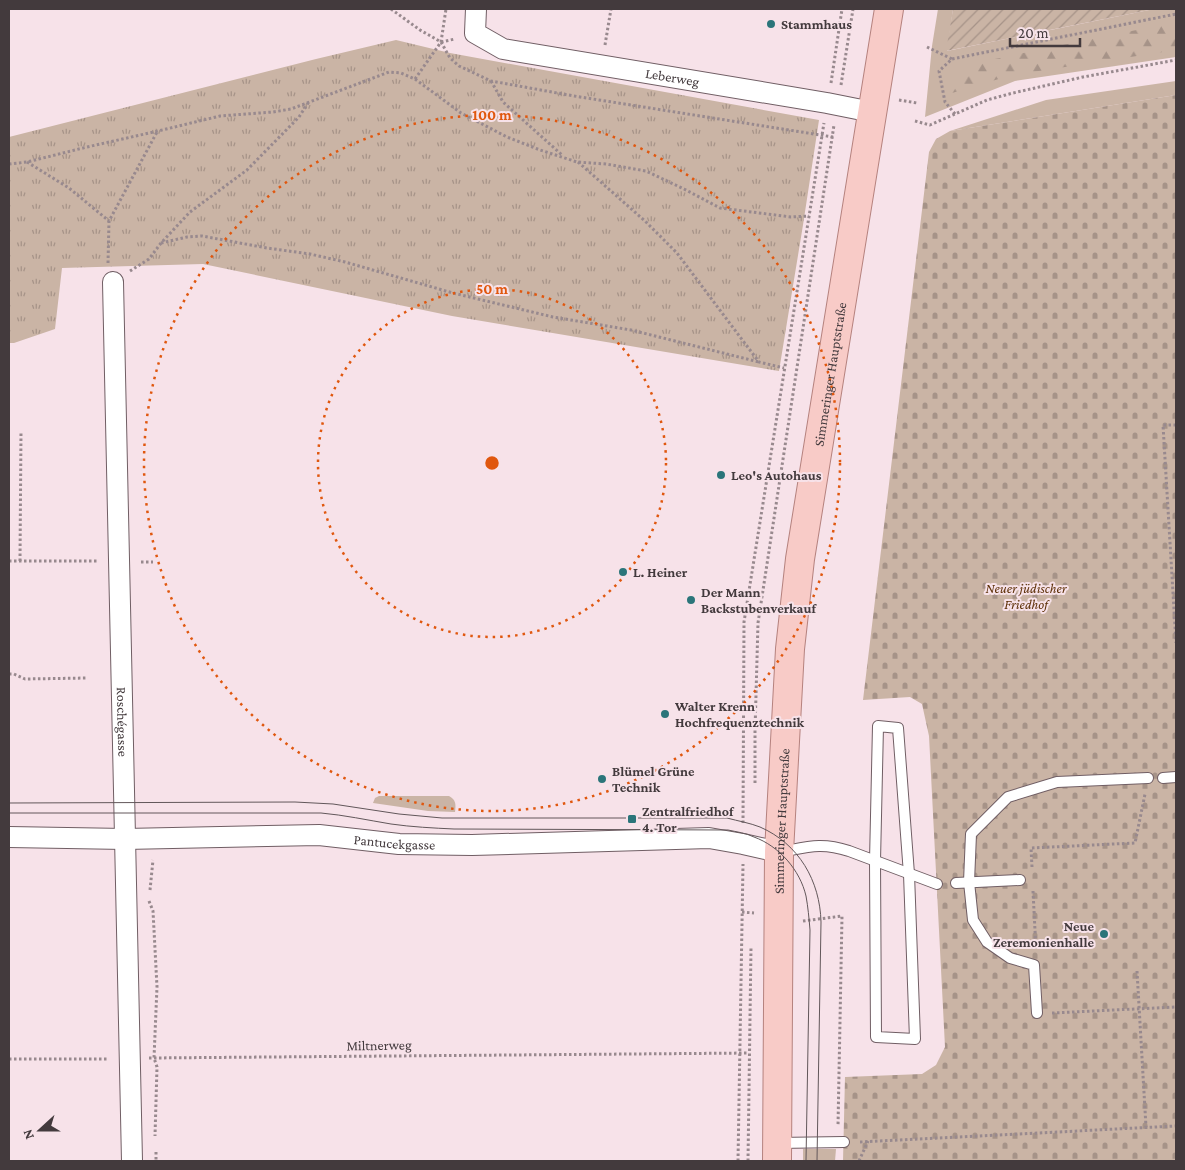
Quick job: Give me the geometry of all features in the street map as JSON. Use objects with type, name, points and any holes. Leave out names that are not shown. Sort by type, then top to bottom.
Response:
[{"type":"main road","name":"Simmeringer Hauptstraße","points":[[777,1152],[779,852],[790,649],[799,568],[888,9]]},
{"type":"street","name":"Leberweg","points":[[476,9],[475,33],[503,49],[872,112]]},
{"type":"street","name":"Roschégasse","points":[[116,273],[118,561],[132,1161]]},
{"type":"street","name":"Pantucekgasse","points":[[9,837],[125,839],[319,836],[399,844],[472,845],[709,838],[779,852]]},
{"type":"lane","points":[[878,726],[898,728],[909,874],[915,1039],[876,1036],[874,861],[878,726]]},
{"type":"lane","points":[[1163,778],[1176,777]]},
{"type":"lane","points":[[1037,1013],[1034,965],[1010,958],[988,942],[973,920],[968,882],[971,834],[1008,797],[1057,782],[1147,778]]},
{"type":"lane","points":[[779,852],[811,846],[834,846],[937,884]]},
{"type":"lane","points":[[956,883],[1020,880]]},
{"type":"lane","points":[[777,1152],[841,1142]]},
{"type":"path","points":[[391,9],[420,30],[441,42],[450,58],[459,66],[491,80],[574,96],[832,137]]},
{"type":"path","points":[[414,79],[441,42],[446,9]]},
{"type":"path","points":[[602,65],[611,9]]},
{"type":"path","points":[[755,792],[758,624],[832,137],[832,104],[842,9]]},
{"type":"path","points":[[738,1161],[744,622],[822,135],[832,104],[853,9]]},
{"type":"path","points":[[955,114],[945,102],[939,71],[952,59],[1176,14]]},
{"type":"path","points":[[927,47],[952,59]]},
{"type":"path","points":[[915,121],[930,124],[987,100],[1013,93],[1083,77],[1176,60]]},
{"type":"path","points":[[9,164],[27,162],[220,116],[291,109],[389,72],[401,73],[414,79],[461,113],[507,137],[540,150],[577,162],[606,164],[646,171],[720,208],[791,217],[809,216]]},
{"type":"path","points":[[491,80],[503,102],[564,157]]},
{"type":"path","points":[[158,131],[108,221],[116,273],[149,259],[190,212],[247,170],[299,117],[308,102]]},
{"type":"path","points":[[27,162],[69,188],[108,221]]},
{"type":"path","points":[[577,162],[645,221],[677,254],[758,362]]},
{"type":"path","points":[[161,243],[202,236],[310,254],[345,262],[452,294],[553,317],[630,330],[784,368]]},
{"type":"path","points":[[1176,425],[1162,425],[1176,643]]},
{"type":"path","points":[[20,561],[21,431]]},
{"type":"path","points":[[9,561],[153,562]]},
{"type":"path","points":[[9,674],[25,679],[87,678]]},
{"type":"path","points":[[1032,872],[1031,848],[1135,843],[1147,778]]},
{"type":"path","points":[[153,860],[149,902],[153,911],[157,987],[154,1058],[157,1067],[156,1161]]},
{"type":"path","points":[[1033,888],[1037,959],[1034,965]]},
{"type":"path","points":[[751,913],[752,904]]},
{"type":"path","points":[[801,921],[842,916],[841,1142],[1176,1126]]},
{"type":"path","points":[[748,1161],[751,943]]},
{"type":"path","points":[[1137,970],[1146,1128]]},
{"type":"path","points":[[1037,1013],[1176,1007]]},
{"type":"path","name":"Miltnerweg","points":[[9,1058],[749,1053]]},
{"type":"path","points":[[859,1161],[868,1142]]},
{"type":"green space","points":[[938,9],[953,9],[947,51],[1154,9],[1176,9],[1176,57],[1015,81],[925,117],[932,46]]},
{"type":"green space","points":[[953,9],[1154,9],[946,51]]},
{"type":"green space","points":[[1176,22],[1176,50],[1012,75],[952,93],[970,64]]},
{"type":"green space","points":[[396,40],[450,53],[819,120],[779,371],[452,316],[203,264],[62,268],[55,329],[9,343],[9,137]]},
{"type":"green space","points":[[1176,81],[1176,95],[950,131],[1046,100]]},
{"type":"green space","name":"Neuer jüdischer Friedhof","points":[[1176,95],[1176,1161],[843,1161],[845,1077],[922,1074],[936,1065],[945,1047],[929,736],[922,704],[910,697],[863,700],[929,152],[936,139],[950,131]]},
{"type":"green space","points":[[379,796],[449,796],[455,803],[455,812],[428,811],[373,803],[375,798]]},
{"type":"green space","points":[[803,1149],[836,1149],[835,1161],[803,1161]]},
{"type":"tram line","points":[[9,803],[295,802],[333,804],[399,814],[442,818],[727,818],[760,827],[774,834],[796,854],[812,878],[820,907],[817,1161]]},
{"type":"tram line","points":[[9,813],[321,813],[399,825],[454,829],[728,830],[763,841],[772,846],[794,868],[803,886],[807,900],[810,930],[806,1161]]},
{"type":"place","name":"Stammhaus","points":[[771,24]]},
{"type":"place","name":"Leo's Autohaus","points":[[721,475]]},
{"type":"place","name":"L. Heiner","points":[[623,572]]},
{"type":"place","name":"Der Mann Backstubenverkauf","points":[[691,600]]},
{"type":"place","name":"Walter Krenn Hochfrequenztechnik","points":[[665,714]]},
{"type":"place","name":"Blümel Grüne Technik","points":[[602,779]]},
{"type":"place","name":"Zentralfriedhof 4. Tor","points":[[632,819]]},
{"type":"place","name":"Neue Zeremonienhalle","points":[[1104,934]]}]
